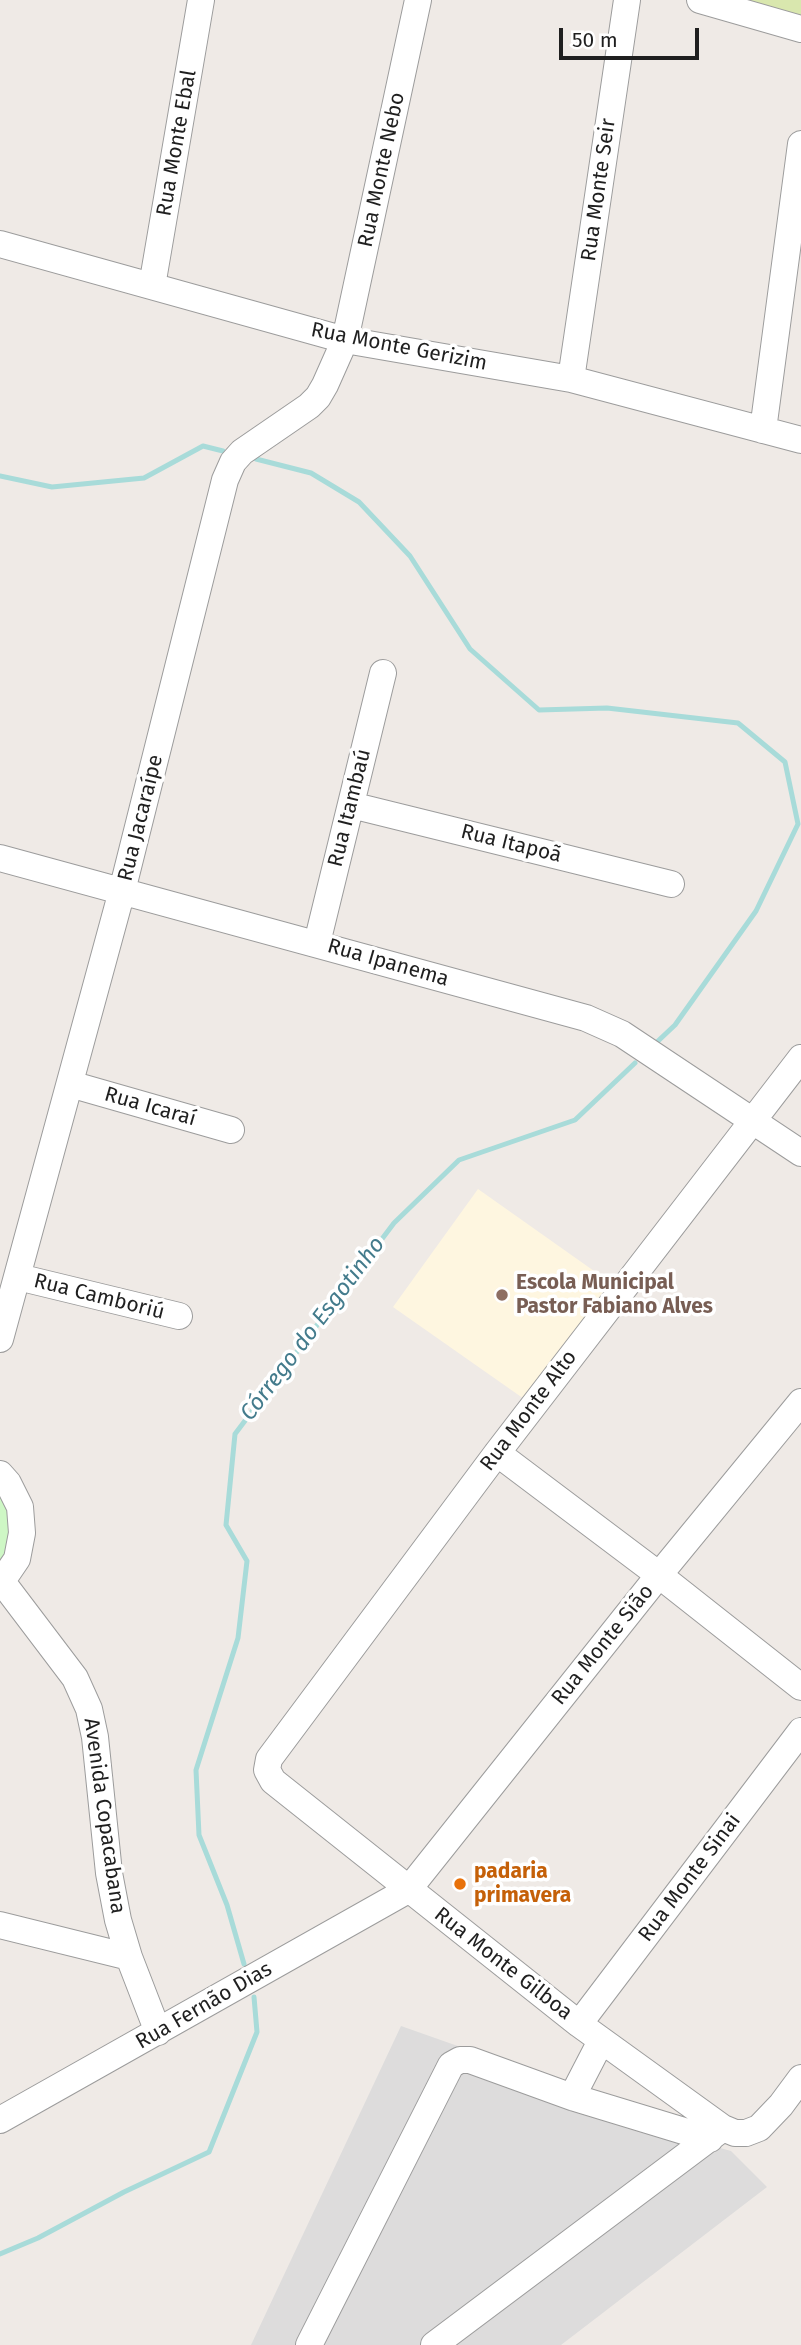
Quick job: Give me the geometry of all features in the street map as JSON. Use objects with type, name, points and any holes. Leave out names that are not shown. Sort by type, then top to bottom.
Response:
[{"type":"street","name":"Rua Monte Ebal","points":[[152,286],[201,0]]},
{"type":"street","name":"Rua Monte Nebo","points":[[345,340],[418,0]]},
{"type":"street","name":"Rua Monte Seir","points":[[571,379],[626,0]]},
{"type":"street","points":[[700,0],[801,29]]},
{"type":"street","points":[[763,430],[801,144]]},
{"type":"street","name":"Rua Monte Gerizim","points":[[0,244],[345,340],[571,379],[801,440]]},
{"type":"street","name":"Rua Jacaraípe","points":[[0,1339],[122,891],[225,480],[242,452],[318,397],[345,340]]},
{"type":"street","name":"Rua Itambaú","points":[[317,943],[383,673]]},
{"type":"street","name":"Rua Itapoã","points":[[351,804],[671,884]]},
{"type":"street","name":"Rua Ipanema","points":[[0,858],[586,1018],[622,1034],[801,1153]]},
{"type":"street","name":"Rua Monte Alto","points":[[267,1770],[269,1759],[497,1453],[801,1058]]},
{"type":"street","name":"Rua Icaraí","points":[[70,1084],[231,1130]]},
{"type":"street","name":"Rua Camboriú","points":[[18,1277],[179,1317]]},
{"type":"street","name":"Rua Monte Sião","points":[[408,1890],[659,1574],[801,1402]]},
{"type":"street","points":[[497,1453],[659,1574],[801,1687]]},
{"type":"street","points":[[0,1474],[8,1483],[19,1507],[22,1533],[17,1559],[1,1581]]},
{"type":"street","name":"Avenida Copacabana","points":[[1,1581],[75,1678],[89,1709],[95,1737],[109,1873],[118,1920],[158,2032]]},
{"type":"street","name":"Rua Monte Sinai","points":[[579,2024],[801,1731]]},
{"type":"street","name":"Rua Monte Gilboa","points":[[267,1770],[273,1781],[408,1890],[717,2133],[753,2131],[759,2128],[801,2078]]},
{"type":"street","name":"Rua Fernão Dias","points":[[0,2120],[408,1890]]},
{"type":"street","points":[[0,1925],[129,1956]]},
{"type":"street","points":[[572,2097],[601,2041]]},
{"type":"street","points":[[309,2345],[451,2065],[460,2060],[470,2060],[572,2097],[717,2133]]},
{"type":"street","points":[[434,2345],[717,2133]]},
{"type":"shaded area","name":"Escola Municipal Pastor Fabiano Alves","points":[[478,1189],[611,1283],[527,1401],[393,1307]]},
{"type":"shaded area","points":[[401,2026],[537,2074],[525,2094],[731,2151],[767,2187],[561,2345],[251,2345]]},
{"type":"green space","points":[[690,0],[801,0],[801,29]]},
{"type":"green space","points":[[0,1482],[15,1509],[0,1575]]},
{"type":"waterway","name":"Córrego do Esgotinho","points":[[0,476],[52,487],[144,478],[203,446],[223,451]]},
{"type":"waterway","name":"Córrego do Esgotinho","points":[[256,459],[311,473],[359,502],[410,556],[470,649],[539,710],[607,708],[738,723],[785,762],[798,824],[756,911],[675,1025],[658,1041]]},
{"type":"waterway","name":"Córrego do Esgotinho","points":[[244,1964],[227,1905],[199,1835],[196,1770],[238,1638],[247,1561],[226,1525],[235,1434],[394,1223],[459,1160],[575,1120],[635,1063]]},
{"type":"waterway","name":"Córrego do Esgotinho","points":[[0,2254],[38,2238],[124,2192],[209,2152],[257,2032],[254,1997]]},
{"type":"place","name":"Escola Municipal Pastor Fabiano Alves","points":[[502,1295]]},
{"type":"place","name":"padaria primavera","points":[[460,1884]]}]
